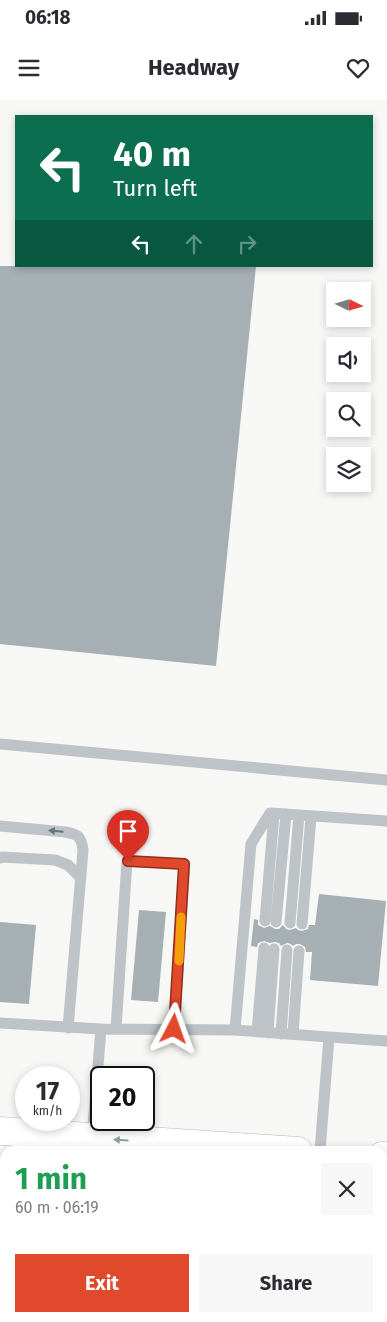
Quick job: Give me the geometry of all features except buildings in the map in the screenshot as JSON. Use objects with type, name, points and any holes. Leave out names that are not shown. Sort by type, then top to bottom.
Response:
[{"type":"main road","points":[[0,1131],[92,1144],[151,1146]]},
{"type":"lane","points":[[0,744],[387,780]]},
{"type":"lane","points":[[235,1030],[251,844],[270,813],[387,821]]},
{"type":"lane","points":[[271,921],[280,814]]},
{"type":"lane","points":[[290,923],[299,815]]},
{"type":"lane","points":[[302,924],[311,817]]},
{"type":"lane","points":[[0,826],[76,834],[82,840],[81,878],[68,1028]]},
{"type":"lane","points":[[0,858],[55,860],[68,865],[81,878]]},
{"type":"lane","points":[[116,1030],[128,861],[184,864],[174,1029]]},
{"type":"lane","points":[[263,1032],[269,948]]},
{"type":"lane","points":[[281,1034],[293,951],[293,1034]]},
{"type":"lane","points":[[0,1024],[116,1030],[235,1030],[387,1041]]},
{"type":"lane","points":[[92,1144],[101,1029]]},
{"type":"lane","points":[[320,1146],[329,1037]]},
{"type":"slow traffic","points":[[179,961],[181,917]]},
{"type":"route","points":[[128,861],[184,864],[174,1029]]}]
